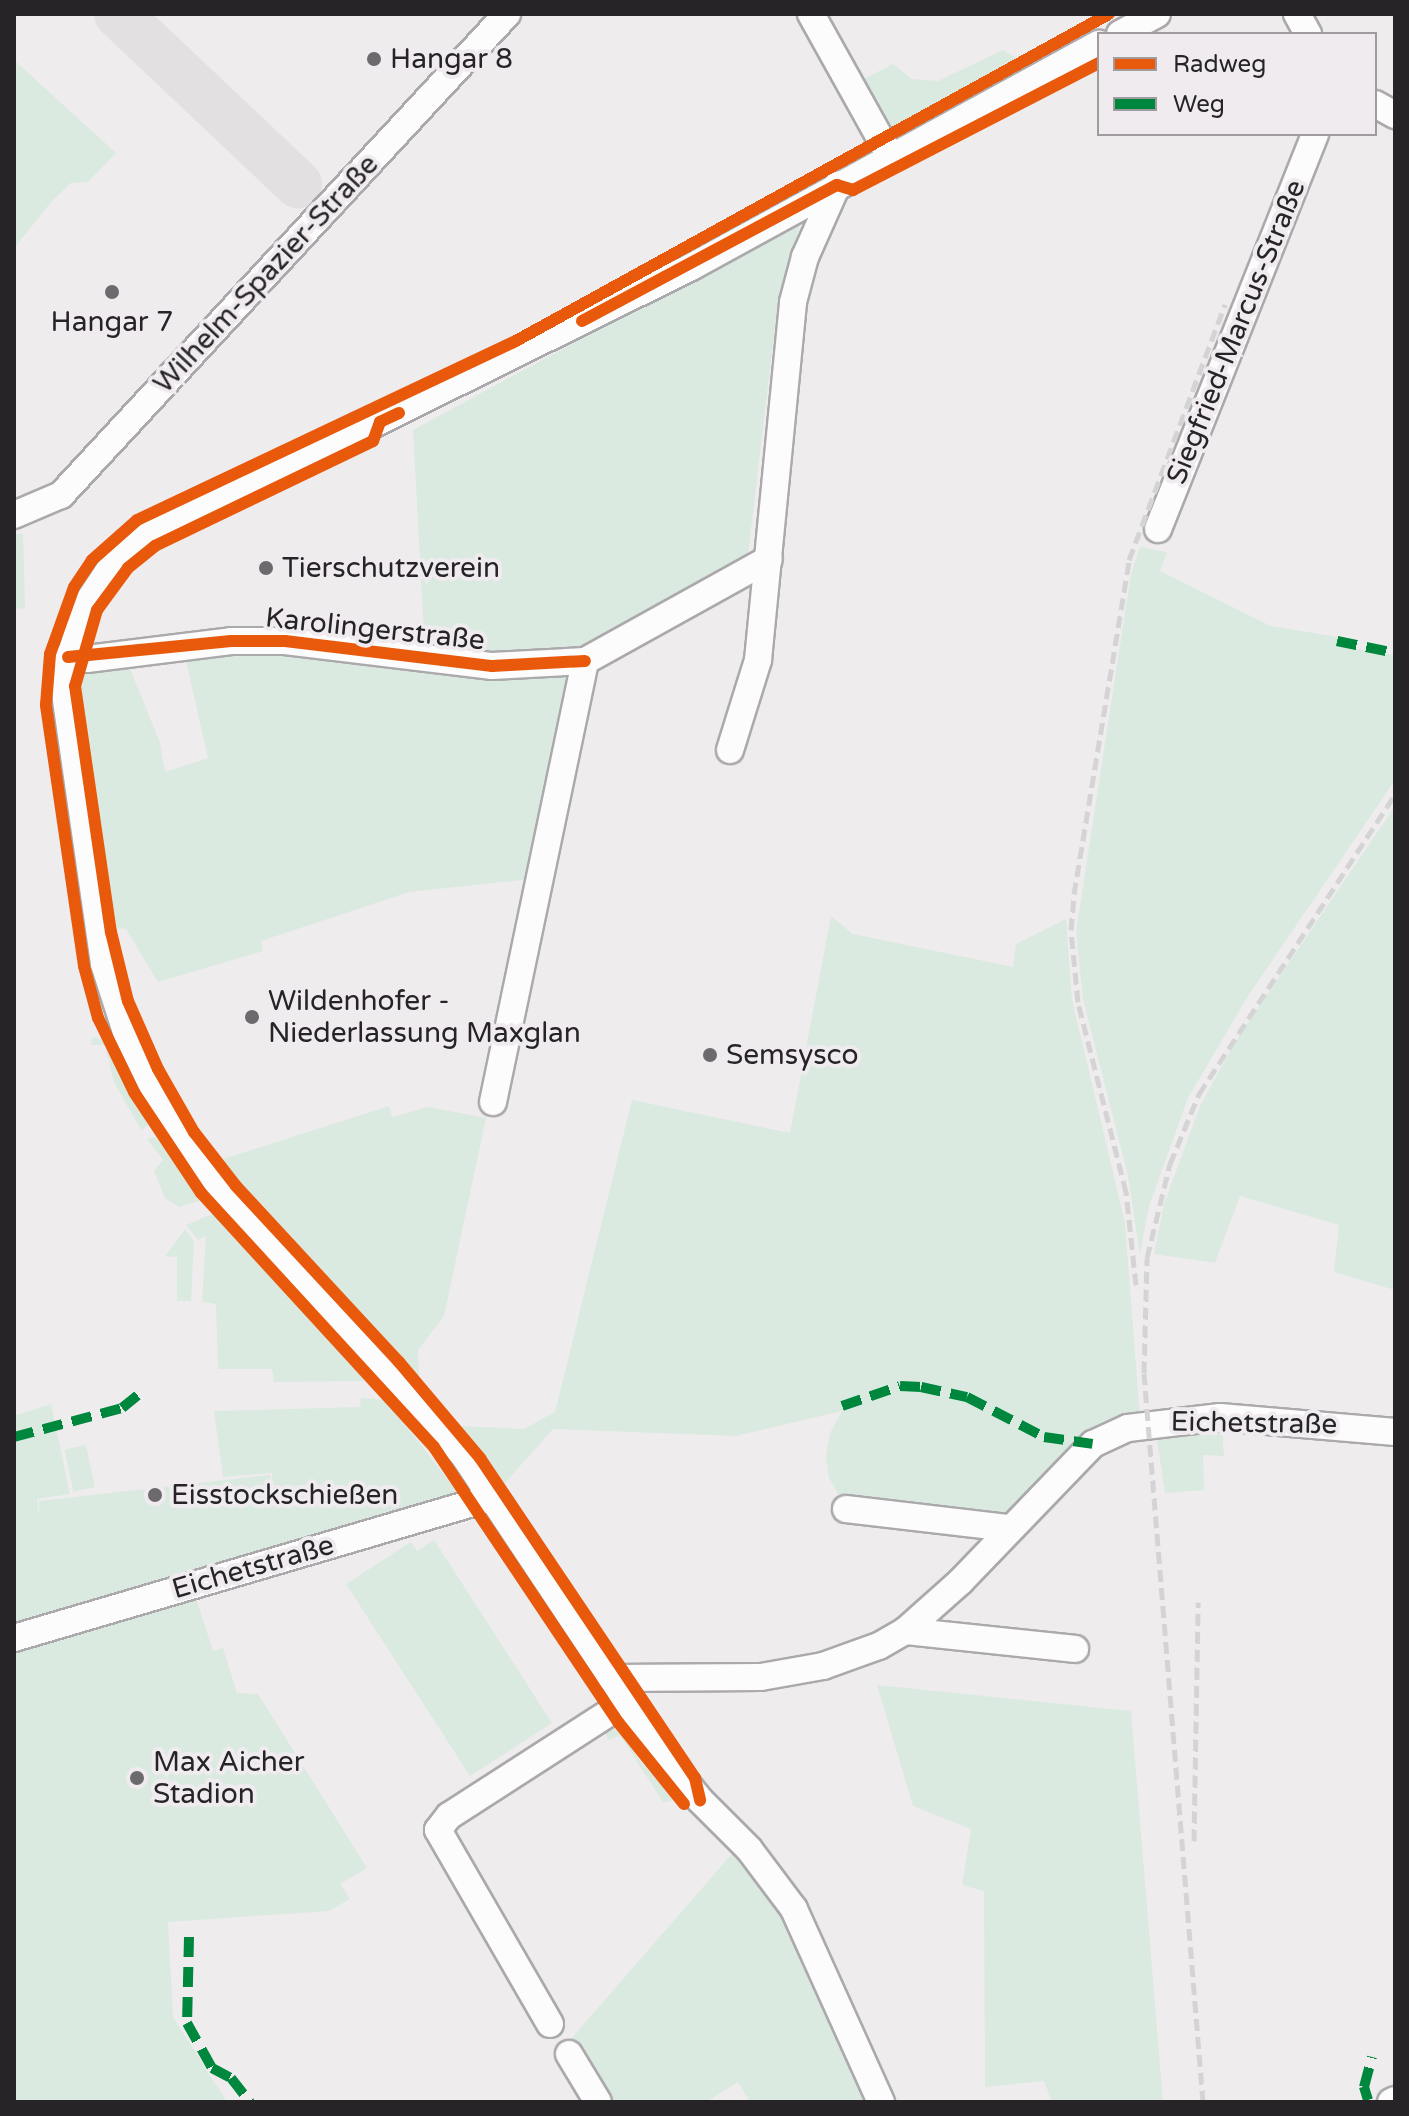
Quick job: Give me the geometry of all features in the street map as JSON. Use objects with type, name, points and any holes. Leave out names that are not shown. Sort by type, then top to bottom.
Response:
[{"type":"street","name":"Wilhelm-Spazier-Straße","points":[[14,515],[61,495],[507,14]]},
{"type":"street","points":[[811,14],[890,156]]},
{"type":"street","points":[[1124,32],[1157,14]]},
{"type":"street","points":[[1297,14],[1307,32]]},
{"type":"street","points":[[881,2102],[794,1909],[749,1849],[680,1776],[626,1702],[493,1497],[424,1409],[198,1160],[164,1110],[126,1032],[104,964],[64,705],[66,657],[96,587],[147,536],[691,267],[1097,45]]},
{"type":"street","points":[[1377,105],[1395,115]]},
{"type":"street","name":"Siegfried-Marcus-Straße","points":[[1158,529],[1314,136]]},
{"type":"street","points":[[730,750],[758,660],[793,302],[805,257],[837,185]]},
{"type":"street","name":"Karolingerstraße","points":[[66,657],[87,659],[245,641],[492,666],[585,661],[769,559]]},
{"type":"street","points":[[493,1102],[585,661]]},
{"type":"street","name":"Eichetstraße","points":[[611,1678],[794,1672],[879,1646],[905,1631],[960,1582],[1007,1528],[1093,1444],[1128,1428],[1220,1417],[1395,1432]]},
{"type":"street","name":"Eichetstraße","points":[[14,1638],[493,1497]]},
{"type":"street","points":[[846,1509],[1007,1528]]},
{"type":"street","points":[[905,1631],[1075,1649]]},
{"type":"street","points":[[550,2024],[438,1830],[449,1816],[626,1702]]},
{"type":"street","points":[[569,2054],[598,2102]]},
{"type":"shaded area","points":[[1003,50],[1018,59],[891,128],[858,82],[893,64],[912,79],[938,81]]},
{"type":"shaded area","points":[[14,60],[116,153],[88,182],[71,183],[14,248]]},
{"type":"shaded area","points":[[1020,67],[1009,79],[917,129],[900,131]]},
{"type":"shaded area","points":[[801,220],[777,310],[748,555],[579,654],[425,654],[413,430]]},
{"type":"shaded area","points":[[14,534],[23,534],[25,608],[14,609]]},
{"type":"shaded area","points":[[1140,547],[1167,552],[1160,571],[1271,626],[1338,637],[1337,646],[1395,655],[1395,780],[1248,996],[1188,1098],[1149,1206],[1140,1254],[1128,1176],[1083,999],[1076,932],[1131,574]]},
{"type":"shaded area","points":[[69,624],[82,883],[76,884],[49,690],[54,647]]},
{"type":"shaded area","points":[[219,648],[565,671],[574,677],[532,879],[409,892],[261,941],[263,951],[158,982],[126,929],[112,928],[80,706],[80,674],[127,661],[160,743],[165,772],[208,758],[184,652]]},
{"type":"shaded area","points":[[1395,806],[1395,1290],[1334,1272],[1339,1225],[1240,1196],[1215,1263],[1154,1254],[1164,1204],[1200,1106],[1235,1042]]},
{"type":"shaded area","points":[[831,916],[853,934],[1013,967],[1016,944],[1066,919],[1072,1000],[1125,1223],[1140,1418],[1008,1519],[842,1501],[829,1478],[826,1456],[830,1433],[842,1411],[736,1436],[553,1429],[504,1484],[461,1426],[524,1429],[555,1412],[632,1100],[790,1133]]},
{"type":"shaded area","points":[[92,1037],[105,1040],[148,1125],[141,1130],[114,1082],[105,1045],[91,1045]]},
{"type":"shaded area","points":[[389,1106],[392,1117],[428,1107],[486,1118],[444,1316],[418,1350],[419,1378],[220,1160]]},
{"type":"shaded area","points":[[154,1137],[202,1200],[179,1207],[165,1198],[154,1171],[163,1160],[147,1139]]},
{"type":"shaded area","points":[[215,1213],[368,1381],[274,1382],[272,1369],[218,1369],[216,1304],[202,1302],[206,1236],[198,1240],[186,1225]]},
{"type":"shaded area","points":[[185,1229],[194,1241],[191,1301],[177,1301],[177,1257],[165,1256]]},
{"type":"shaded area","points":[[361,1398],[386,1400],[460,1495],[14,1634],[14,1416],[51,1404],[70,1494],[37,1499],[39,1517],[39,1501],[270,1475],[272,1490],[182,1501],[273,1492],[272,1473],[223,1477],[214,1411],[360,1407]]},
{"type":"shaded area","points":[[1222,1424],[1224,1456],[1203,1455],[1204,1490],[1165,1493],[1155,1427]]},
{"type":"shaded area","points":[[86,1445],[95,1487],[73,1492],[64,1450]]},
{"type":"shaded area","points":[[434,1540],[552,1723],[470,1776],[346,1584],[411,1542],[417,1551]]},
{"type":"shaded area","points":[[194,1592],[213,1651],[223,1648],[237,1693],[258,1694],[367,1868],[340,1884],[350,1899],[329,1911],[168,1922],[173,2017],[227,2102],[14,2102],[14,1646]]},
{"type":"shaded area","points":[[877,1685],[1131,1711],[1163,2102],[1052,2102],[1044,2081],[985,2087],[984,1891],[962,1885],[971,1829],[913,1806]]},
{"type":"shaded area","points":[[618,1728],[642,1764],[673,1795],[671,1801],[663,1802],[620,1735],[609,1740],[605,1733]]},
{"type":"shaded area","points":[[737,1848],[791,1922],[871,2102],[750,2102],[738,2082],[706,2102],[610,2102],[570,2040]]},
{"type":"taxiway","points":[[118,14],[298,184]]},
{"type":"railway","points":[[1136,1285],[1126,1192],[1078,1002],[1071,930],[1074,894],[1129,560],[1225,304]]},
{"type":"railway","points":[[1203,2102],[1144,1373],[1147,1258],[1170,1164],[1199,1094],[1395,795]]},
{"type":"railway","points":[[1194,1841],[1198,1602]]},
{"type":"marked path","points":[[1337,641],[1395,653]]},
{"type":"marked path","points":[[842,1406],[900,1386],[921,1387],[967,1397],[1044,1437],[1093,1444]]},
{"type":"marked path","points":[[14,1437],[122,1408],[139,1394]]},
{"type":"marked path","points":[[189,1937],[187,2023],[212,2068],[231,2078],[250,2102]]},
{"type":"marked path","points":[[1368,2100],[1364,2087],[1372,2057]]},
{"type":"cycle path","points":[[684,1804],[618,1722],[433,1446],[201,1193],[134,1092],[98,1018],[84,966],[46,705],[50,654],[74,587],[92,560],[137,520],[514,342],[1109,14]]},
{"type":"cycle path","points":[[582,321],[837,185],[853,190],[1097,64]]},
{"type":"cycle path","points":[[399,413],[380,422],[373,441],[155,546],[128,568],[97,610],[75,686],[111,932],[128,1001],[158,1069],[194,1132],[236,1186],[399,1362],[480,1458],[695,1778],[700,1800]]},
{"type":"cycle path","points":[[68,657],[231,641],[285,641],[492,666],[585,661]]},
{"type":"place","name":"Hangar 8","points":[[374,59]]},
{"type":"place","name":"Hangar 7","points":[[112,292]]},
{"type":"place","name":"Tierschutzverein","points":[[266,568]]},
{"type":"place","name":"Wildenhofer - Niederlassung Maxglan","points":[[252,1017]]},
{"type":"place","name":"Semsysco","points":[[710,1055]]},
{"type":"place","name":"Eisstockschießen","points":[[155,1495]]},
{"type":"place","name":"Max Aicher Stadion","points":[[137,1778]]}]
